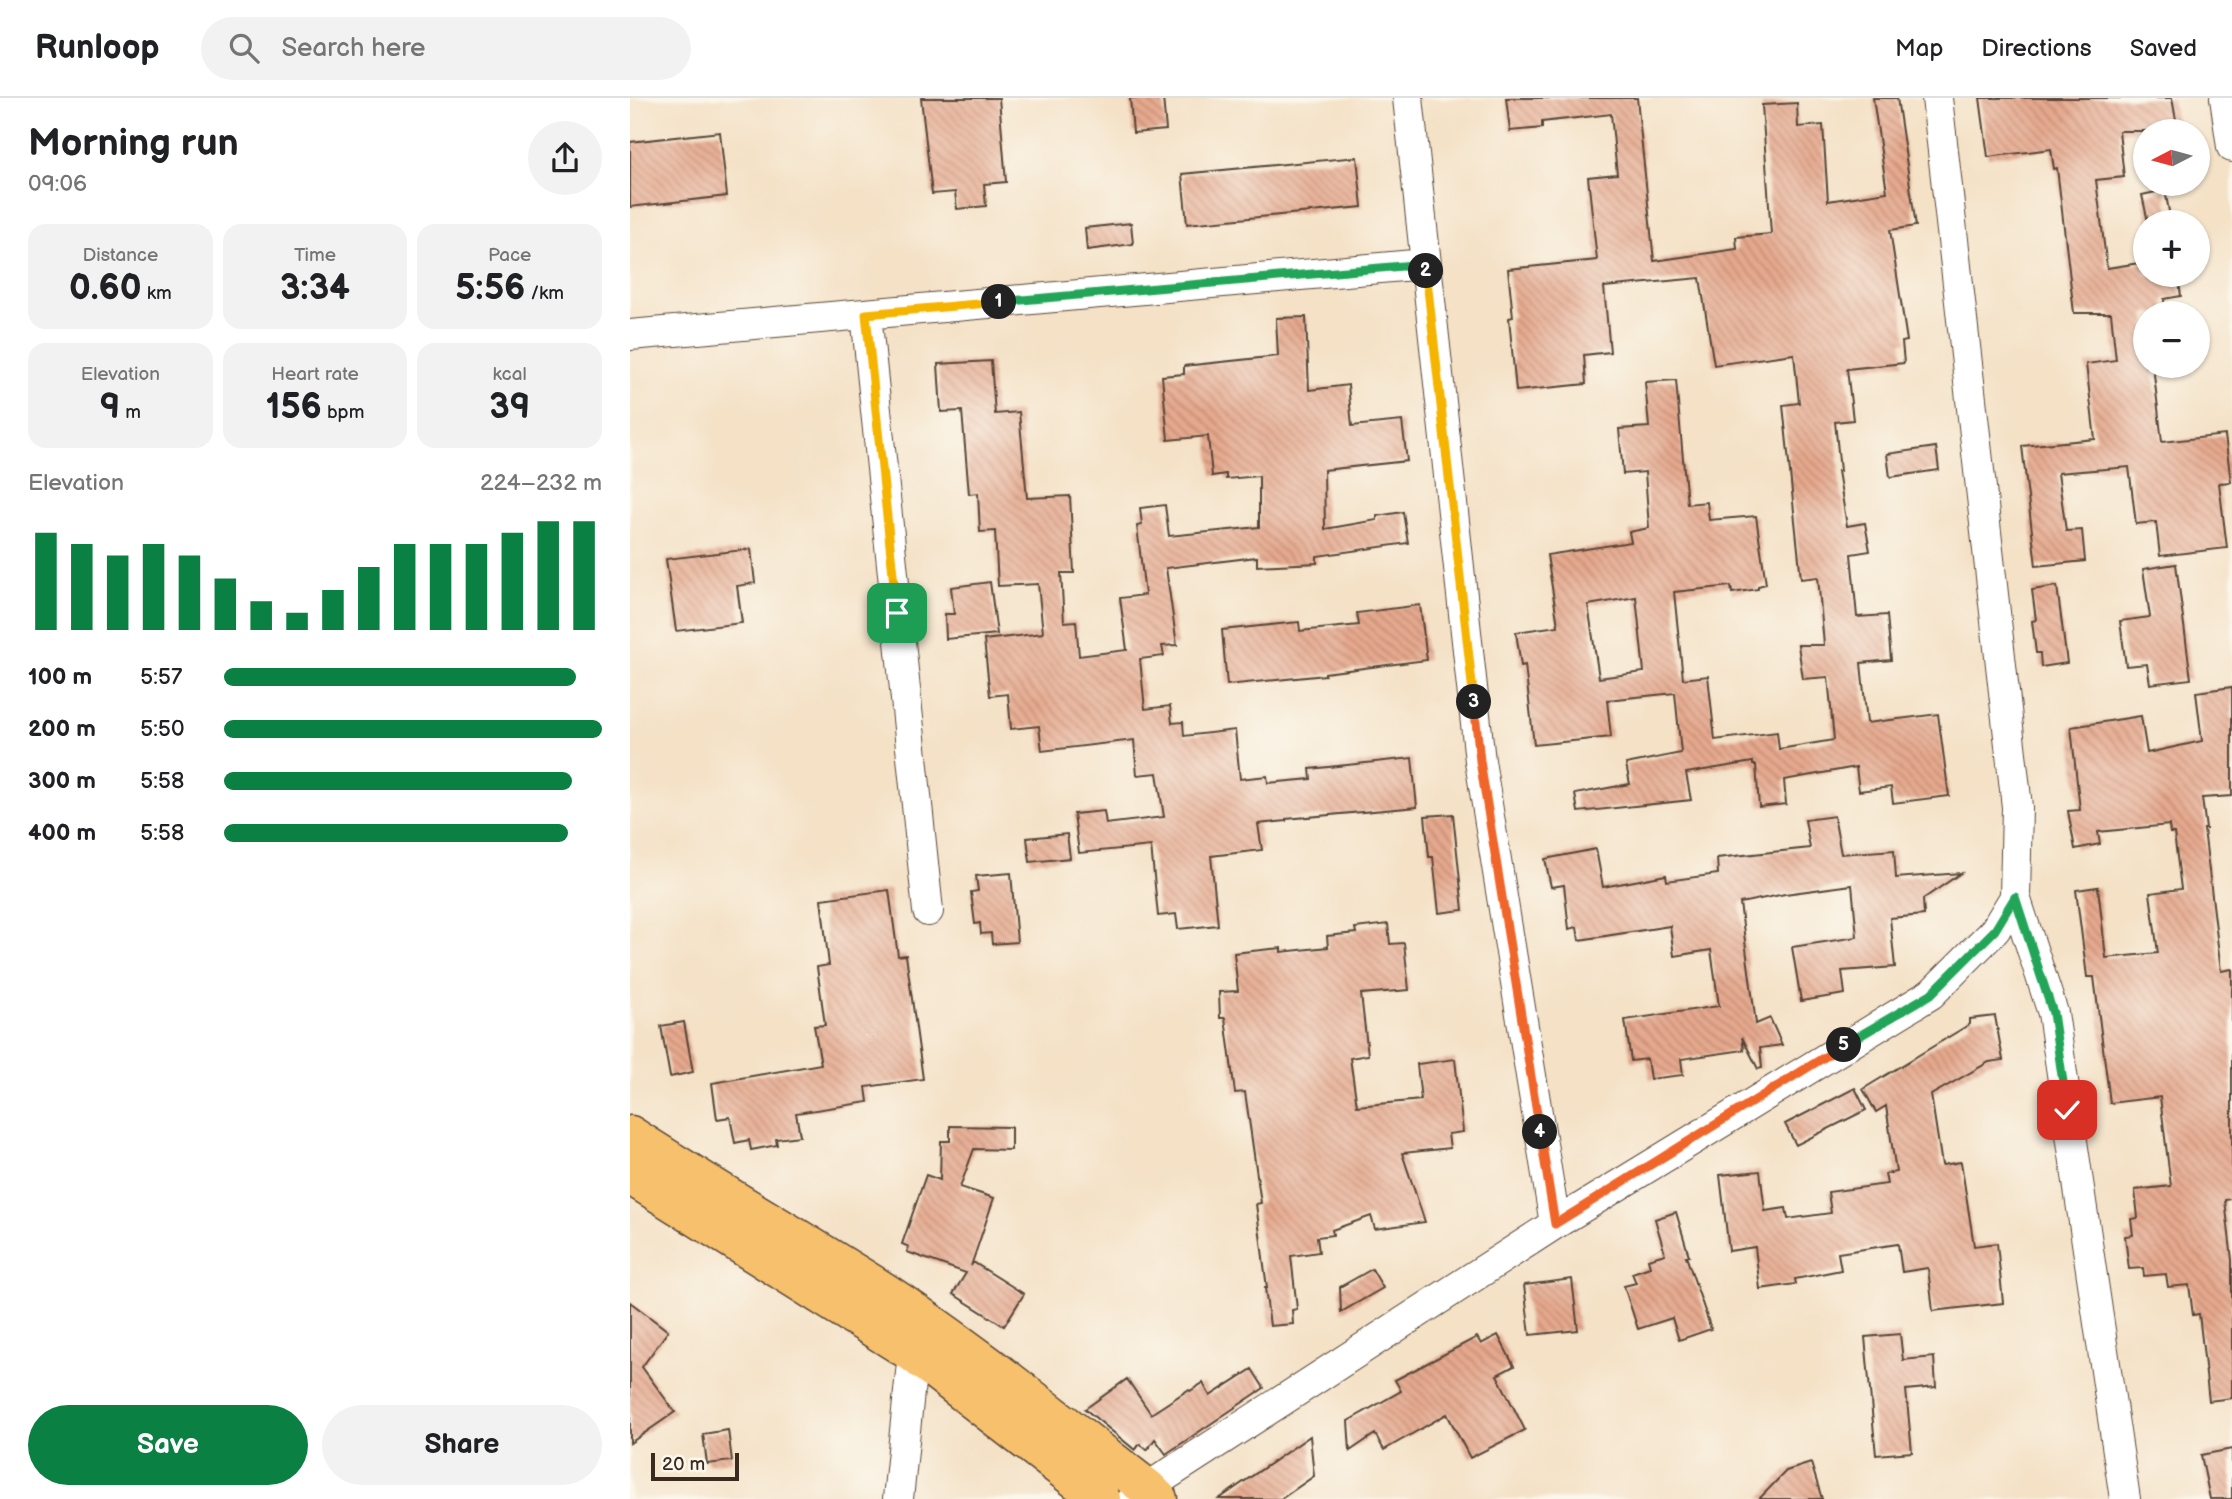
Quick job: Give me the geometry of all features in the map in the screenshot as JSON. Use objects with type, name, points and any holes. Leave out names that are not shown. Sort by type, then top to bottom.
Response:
[{"type":"main road","points":[[630,1135],[702,1182],[884,1292],[988,1366],[1146,1495]]},
{"type":"main road","points":[[630,1175],[913,1353],[1101,1499]]},
{"type":"street","points":[[1408,98],[1480,761],[1555,1224]]},
{"type":"street","points":[[1937,98],[2017,807],[2015,897],[2053,1013],[2125,1499]]},
{"type":"street","points":[[2225,98],[2232,147]]},
{"type":"street","points":[[630,335],[1425,264]]},
{"type":"street","points":[[866,314],[928,911]]},
{"type":"street","points":[[1146,1495],[1555,1224],[1931,994],[1995,930],[2015,897]]},
{"type":"street","points":[[898,1499],[913,1353]]},
{"type":"building","points":[[921,98],[999,98],[1006,182],[984,184],[986,206],[957,209],[955,192],[932,194]]},
{"type":"building","points":[[1130,98],[1163,98],[1166,130],[1133,133]]},
{"type":"building","points":[[1506,98],[1637,98],[1654,261],[1737,249],[1736,237],[1771,234],[1762,105],[1797,103],[1798,127],[1823,125],[1828,201],[1887,192],[1873,98],[1897,98],[1916,226],[1890,230],[1907,341],[1902,342],[1904,363],[1847,369],[1853,420],[1835,422],[1838,471],[1847,526],[1865,523],[1870,551],[1851,554],[1857,617],[1887,615],[1891,660],[1861,663],[1867,723],[1938,714],[1949,796],[1893,803],[1891,787],[1859,791],[1856,767],[1784,780],[1786,804],[1759,807],[1756,765],[1753,765],[1753,762],[1686,773],[1691,800],[1578,812],[1575,794],[1630,784],[1626,764],[1681,753],[1675,693],[1607,700],[1611,737],[1534,745],[1525,665],[1521,666],[1516,632],[1558,626],[1547,555],[1631,542],[1629,532],[1649,528],[1645,472],[1623,474],[1619,429],[1649,427],[1645,382],[1676,380],[1687,504],[1707,502],[1709,520],[1756,516],[1766,584],[1758,586],[1758,589],[1732,593],[1731,586],[1674,592],[1683,679],[1708,676],[1715,740],[1777,732],[1779,749],[1834,740],[1828,677],[1803,679],[1798,645],[1824,645],[1818,577],[1801,579],[1783,405],[1799,403],[1794,354],[1714,365],[1700,278],[1604,287],[1610,352],[1584,355],[1586,384],[1516,391],[1509,318],[1513,317],[1508,269],[1597,260],[1588,177],[1617,174],[1611,114],[1542,122],[1542,128],[1510,131]],"holes":[[[1636,597],[1644,672],[1599,678],[1588,605]]]},
{"type":"building","points":[[1980,98],[2172,98],[2176,119],[2133,119],[2133,131],[2119,131],[2124,177],[2096,180],[2107,268],[2133,264],[2133,287],[2180,287],[2181,296],[2164,301],[2133,301],[2133,378],[2154,378],[2162,442],[2225,435],[2231,482],[2219,483],[2227,548],[2160,556],[2156,522],[2136,524],[2129,467],[2058,473],[2066,531],[2082,530],[2085,561],[2036,566],[2022,446],[2095,439],[2086,364],[2116,360],[2111,313],[2074,313],[2057,168],[2054,169],[2051,149],[1988,157]]},
{"type":"building","points":[[720,132],[727,196],[630,207],[630,142]]},
{"type":"building","points":[[1357,157],[1362,207],[1187,224],[1182,174]]},
{"type":"building","points":[[2142,196],[2166,196],[2169,210],[2145,210]]},
{"type":"building","points":[[1131,223],[1133,244],[1087,250],[1085,228]]},
{"type":"building","points":[[1306,317],[1309,390],[1348,385],[1352,426],[1402,421],[1407,461],[1324,470],[1325,529],[1377,520],[1377,516],[1403,512],[1408,543],[1317,556],[1317,563],[1257,566],[1257,557],[1166,568],[1177,645],[1162,646],[1164,656],[1140,659],[1145,709],[1170,706],[1172,723],[1183,722],[1184,736],[1235,730],[1240,779],[1267,776],[1268,783],[1311,779],[1310,769],[1412,758],[1417,807],[1258,824],[1262,850],[1211,856],[1218,925],[1178,929],[1176,914],[1158,916],[1151,846],[1079,853],[1074,814],[1104,811],[1106,824],[1164,817],[1157,773],[1137,775],[1134,740],[1042,751],[1039,726],[1011,729],[1008,694],[990,696],[984,640],[1043,633],[1038,584],[998,586],[995,531],[980,532],[978,493],[969,494],[962,411],[941,412],[938,364],[991,361],[995,414],[1019,412],[1027,498],[1070,496],[1074,573],[1061,573],[1064,622],[1076,621],[1079,656],[1127,650],[1120,598],[1145,595],[1137,526],[1142,525],[1140,508],[1165,505],[1169,536],[1259,527],[1259,476],[1226,479],[1226,474],[1212,476],[1208,436],[1168,440],[1162,376],[1184,374],[1184,366],[1278,356],[1276,318]]},
{"type":"building","points":[[1936,447],[1939,470],[1890,477],[1887,454]]},
{"type":"building","points":[[751,549],[755,583],[737,586],[742,623],[676,631],[666,559]]},
{"type":"building","points":[[2176,564],[2191,679],[2150,684],[2147,664],[2126,666],[2120,621],[2150,617],[2143,569]]},
{"type":"building","points":[[990,582],[997,634],[946,639],[945,614],[954,614],[951,587]]},
{"type":"building","points":[[2057,586],[2067,663],[2041,667],[2040,653],[2036,653],[2032,621],[2036,620],[2032,590]]},
{"type":"building","points":[[1420,605],[1427,660],[1325,675],[1227,685],[1222,630],[1299,622],[1300,631],[1359,625],[1357,613]]},
{"type":"building","points":[[2232,687],[2232,796],[2202,798],[2221,971],[2232,969],[2232,1199],[2225,1200],[2232,1260],[2232,1398],[2209,1401],[2199,1314],[2193,1315],[2189,1285],[2168,1287],[2166,1274],[2144,1276],[2143,1268],[2129,1269],[2125,1236],[2133,1235],[2131,1219],[2138,1218],[2135,1190],[2171,1186],[2160,1097],[2110,1103],[2094,977],[2087,977],[2076,890],[2098,887],[2106,958],[2158,953],[2150,893],[2181,889],[2174,833],[2170,833],[2169,825],[2098,832],[2100,844],[2075,849],[2068,811],[2080,810],[2071,727],[2141,716],[2147,753],[2202,741],[2196,692]]},
{"type":"building","points":[[1453,814],[1463,910],[1439,913],[1425,816]]},
{"type":"building","points":[[1834,816],[1841,854],[1894,850],[1896,878],[1961,873],[1923,899],[1924,915],[1890,918],[1895,967],[1842,971],[1845,994],[1801,1001],[1792,947],[1857,937],[1852,885],[1740,903],[1756,1024],[1770,1018],[1782,1045],[1760,1048],[1762,1068],[1758,1069],[1742,1037],[1744,1050],[1681,1059],[1683,1075],[1650,1079],[1647,1059],[1631,1061],[1625,1020],[1719,1006],[1711,950],[1674,956],[1670,926],[1579,940],[1577,927],[1569,929],[1564,885],[1551,887],[1545,859],[1596,849],[1603,887],[1666,875],[1667,881],[1718,874],[1717,858],[1810,848],[1805,820]]},
{"type":"building","points":[[1067,834],[1070,858],[1030,862],[1027,838]]},
{"type":"building","points":[[1011,873],[1017,942],[992,944],[991,933],[981,934],[980,923],[975,924],[971,892],[978,891],[976,876]]},
{"type":"building","points":[[889,890],[898,956],[906,955],[923,1079],[866,1087],[868,1102],[796,1113],[800,1136],[776,1139],[777,1145],[751,1150],[749,1140],[735,1143],[730,1117],[717,1119],[712,1083],[821,1064],[814,1026],[825,1025],[817,967],[829,965],[821,899]]},
{"type":"building","points":[[1388,924],[1390,944],[1404,943],[1409,990],[1361,994],[1368,1055],[1350,1058],[1357,1106],[1421,1100],[1417,1064],[1455,1059],[1463,1132],[1448,1134],[1450,1148],[1402,1153],[1425,1222],[1375,1229],[1371,1216],[1332,1230],[1333,1235],[1317,1237],[1319,1252],[1291,1256],[1297,1309],[1292,1310],[1293,1324],[1270,1326],[1256,1204],[1261,1203],[1245,1092],[1235,1093],[1225,1018],[1220,1018],[1219,992],[1238,991],[1234,953],[1328,947],[1327,936],[1356,933],[1355,928]]},
{"type":"building","points":[[1995,1016],[2003,1060],[1989,1062],[1931,1095],[1942,1165],[1961,1162],[1974,1246],[1997,1243],[2003,1303],[1933,1311],[1928,1268],[1902,1272],[1898,1244],[1838,1253],[1841,1270],[1795,1279],[1796,1284],[1760,1289],[1755,1247],[1729,1251],[1720,1175],[1760,1171],[1765,1211],[1786,1208],[1788,1219],[1831,1213],[1828,1192],[1887,1184],[1885,1174],[1896,1172],[1886,1106],[1876,1112],[1863,1089],[1970,1024],[1970,1019]]},
{"type":"building","points":[[684,1022],[693,1072],[670,1077],[661,1026]]},
{"type":"building","points":[[1855,1088],[1866,1110],[1796,1145],[1785,1124]]},
{"type":"building","points":[[950,1126],[1011,1127],[1011,1150],[974,1149],[960,1187],[994,1198],[971,1266],[973,1262],[1024,1294],[1004,1326],[953,1294],[966,1273],[907,1252],[909,1247],[902,1244],[926,1175],[940,1180],[941,1141],[950,1141]]},
{"type":"building","points":[[1676,1212],[1689,1256],[1686,1256],[1711,1329],[1679,1340],[1672,1318],[1638,1329],[1624,1286],[1636,1283],[1632,1273],[1650,1267],[1648,1259],[1665,1254],[1655,1219]]},
{"type":"building","points":[[1372,1269],[1383,1288],[1341,1312],[1340,1287]]},
{"type":"building","points":[[1572,1279],[1578,1330],[1530,1335],[1524,1285]]},
{"type":"building","points":[[630,1302],[668,1331],[642,1367],[675,1412],[630,1443]]},
{"type":"building","points":[[1900,1334],[1903,1360],[1934,1357],[1936,1387],[1906,1390],[1912,1452],[1876,1455],[1865,1337]]},
{"type":"building","points":[[1498,1335],[1514,1366],[1497,1375],[1525,1430],[1470,1458],[1447,1414],[1384,1450],[1375,1434],[1350,1451],[1348,1421],[1401,1391],[1395,1380],[1477,1337],[1481,1344]]},
{"type":"building","points":[[1252,1369],[1264,1388],[1166,1454],[1155,1439],[1147,1450],[1140,1444],[1135,1450],[1085,1409],[1127,1379],[1151,1414],[1203,1383],[1210,1396]]},
{"type":"building","points":[[728,1430],[732,1461],[707,1464],[703,1434]]},
{"type":"building","points":[[1310,1436],[1314,1476],[1281,1499],[1219,1499]]},
{"type":"building","points":[[2232,1449],[2232,1499],[2210,1499],[2201,1455]]},
{"type":"building","points":[[1811,1463],[1822,1499],[1759,1499],[1786,1471]]},
{"type":"route","points":[[897,613],[866,314],[1425,264],[1480,761],[1555,1224],[1931,994],[1995,930],[2015,897],[2053,1013],[2067,1110]]}]
